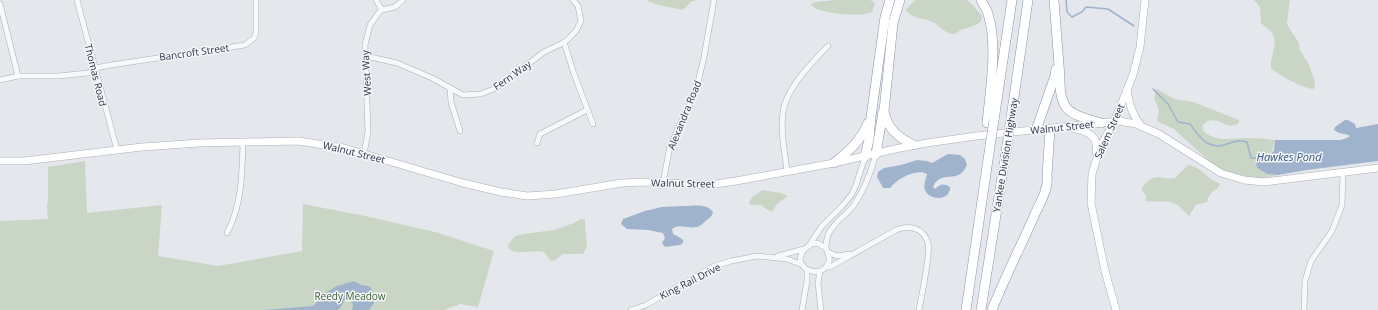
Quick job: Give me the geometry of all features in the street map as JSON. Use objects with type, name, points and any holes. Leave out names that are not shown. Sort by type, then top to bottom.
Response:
[{"type":"highway","points":[[865,157],[870,139],[871,116],[885,17],[890,0]]},
{"type":"highway","points":[[876,154],[884,102],[893,23],[900,0]]},
{"type":"highway","points":[[981,0],[988,13],[993,34],[990,122]]},
{"type":"highway","name":"Yankee Division Highway","points":[[966,310],[991,142],[990,122],[1012,0]]},
{"type":"highway","name":"Yankee Division Highway","points":[[981,310],[1028,0]]},
{"type":"highway","points":[[1054,0],[1059,90],[1061,98],[1065,107],[1074,115],[1100,123]]},
{"type":"highway","points":[[1036,130],[1055,76],[1058,57]]},
{"type":"highway","points":[[884,102],[885,118],[889,126],[902,139],[914,145]]},
{"type":"highway","points":[[834,163],[851,150],[859,140],[866,130],[871,116]]},
{"type":"highway","points":[[992,310],[1024,240],[1048,180],[1050,129]]},
{"type":"main road","name":"Salem Street","points":[[1116,310],[1105,271],[1091,204],[1091,186],[1094,164],[1100,147],[1114,122],[1133,75],[1140,47],[1145,0]]},
{"type":"main road","points":[[1127,90],[1134,117],[1141,126]]},
{"type":"main road","name":"Walnut Street","points":[[0,161],[24,160],[142,147],[298,141],[321,144],[364,154],[463,183],[501,192],[527,196],[556,194],[622,183],[645,182],[709,185],[865,157],[895,148],[914,145],[976,136],[1114,122],[1136,124],[1141,126],[1165,138],[1221,173],[1244,180],[1264,182],[1378,168]]},
{"type":"main road","points":[[1067,127],[1083,130],[1091,134],[1096,140],[1097,146],[1094,164]]},
{"type":"street","name":"Thomas Road","points":[[77,0],[117,150]]},
{"type":"street","name":"Bancroft Street","points":[[0,80],[18,76],[58,76],[88,73],[95,68],[157,57],[245,45],[254,38],[256,33],[256,0]]},
{"type":"street","points":[[376,0],[382,10],[395,7],[403,0]]},
{"type":"street","name":"Fern Way","points":[[366,56],[397,63],[432,78],[463,95],[481,94],[496,88],[544,52],[564,42],[576,32],[581,21],[578,6],[573,0]]},
{"type":"street","name":"Alexandra Road","points":[[663,183],[670,146],[696,90],[704,57],[714,0]]},
{"type":"street","points":[[0,4],[18,76]]},
{"type":"street","name":"West Way","points":[[364,154],[368,132],[365,45],[370,25],[382,10]]},
{"type":"street","points":[[564,42],[574,74],[593,124]]},
{"type":"street","points":[[787,172],[782,120],[783,110],[794,87],[815,59],[828,46]]},
{"type":"street","points":[[450,88],[451,102],[460,131]]},
{"type":"street","points":[[536,143],[540,134],[587,110]]},
{"type":"street","points":[[227,234],[234,221],[240,194],[242,143]]},
{"type":"street","points":[[865,157],[852,194],[822,226],[810,244],[804,249],[801,256],[803,265],[807,270],[814,272],[820,271],[829,263],[830,257],[827,250],[828,235],[834,225],[853,206],[865,188],[876,154]]},
{"type":"street","points":[[1304,310],[1305,281],[1311,262],[1332,231],[1342,205],[1343,173]]},
{"type":"street","points":[[826,267],[830,267],[896,230],[904,227],[913,227],[924,235],[928,244],[928,253],[919,310]]},
{"type":"street","points":[[810,244],[817,243],[827,250],[841,256],[856,253]]},
{"type":"street","name":"King Rail Drive","points":[[775,257],[804,249]]},
{"type":"street","name":"King Rail Drive","points":[[631,310],[646,305],[716,265],[757,256],[775,257],[803,265]]},
{"type":"street","points":[[802,310],[807,281],[807,270]]},
{"type":"street","points":[[820,271],[818,283],[821,310]]},
{"type":"green space","points":[[646,0],[699,0],[692,1],[683,10],[658,5]]},
{"type":"green space","points":[[836,0],[870,0],[875,3],[872,12],[860,15],[826,12],[814,8],[811,4]]},
{"type":"green space","points":[[916,0],[967,0],[977,10],[982,18],[978,24],[950,34],[936,24],[915,17],[906,10]]},
{"type":"green space","points":[[1254,0],[1290,0],[1287,23],[1299,43],[1300,50],[1309,65],[1315,82],[1314,89],[1304,87],[1291,81],[1271,68],[1275,42],[1274,38],[1271,32],[1261,23],[1260,7]]},
{"type":"green space","points":[[1157,89],[1174,99],[1193,102],[1239,120],[1239,123],[1230,126],[1217,121],[1208,121],[1203,125],[1203,131],[1208,135],[1225,139],[1252,138],[1275,140],[1271,155],[1258,158],[1256,164],[1257,168],[1267,174],[1278,175],[1261,178],[1231,176],[1212,164],[1174,129],[1157,120],[1159,111],[1154,98],[1155,91]]},
{"type":"green space","points":[[85,161],[87,213],[162,205],[158,256],[218,266],[302,251],[303,204],[435,232],[494,251],[478,307],[460,304],[444,310],[0,310],[0,221],[48,219],[48,167]]},
{"type":"green space","points":[[1188,165],[1196,167],[1211,179],[1219,183],[1220,185],[1211,193],[1207,202],[1196,205],[1189,216],[1174,203],[1167,201],[1146,201],[1145,199],[1147,197],[1142,189],[1150,179],[1156,177],[1175,178]]},
{"type":"green space","points":[[763,190],[788,196],[777,204],[773,211],[768,210],[761,205],[750,205],[749,202],[753,196]]},
{"type":"green space","points":[[581,219],[585,220],[587,246],[583,254],[563,254],[551,261],[544,252],[517,252],[509,249],[508,245],[515,236],[554,230]]},
{"type":"water","name":"Hawkes Pond","points":[[1345,120],[1355,124],[1356,128],[1378,124],[1378,161],[1278,175],[1267,174],[1257,168],[1257,159],[1270,156],[1274,150],[1275,140],[1341,140],[1349,137],[1349,135],[1339,133],[1334,130],[1335,127]]},
{"type":"water","points":[[948,154],[960,155],[965,159],[967,165],[959,175],[940,178],[936,181],[933,187],[935,189],[942,185],[950,187],[949,192],[944,197],[935,198],[927,194],[924,186],[927,174],[918,172],[912,173],[897,181],[890,188],[883,188],[877,177],[878,172],[884,168],[917,160],[932,163]]},
{"type":"water","points":[[662,207],[707,207],[713,212],[712,215],[701,225],[694,227],[678,226],[672,229],[673,234],[683,240],[683,243],[680,245],[665,247],[662,243],[665,238],[663,233],[648,230],[627,229],[621,224],[623,219],[645,211]]},
{"type":"water","name":"Reedy Meadow","points":[[354,281],[361,285],[369,286],[373,291],[374,303],[369,310],[352,310],[353,305],[348,296],[345,298],[338,310],[264,310],[313,306],[327,292],[337,286]]},
{"type":"waterway","points":[[1066,0],[1067,12],[1072,17],[1082,12],[1086,7],[1108,9],[1134,26]]},
{"type":"waterway","points":[[1153,89],[1168,104],[1178,122],[1190,124],[1200,137],[1207,143],[1218,146],[1236,141],[1247,142],[1251,158],[1258,158]]}]
